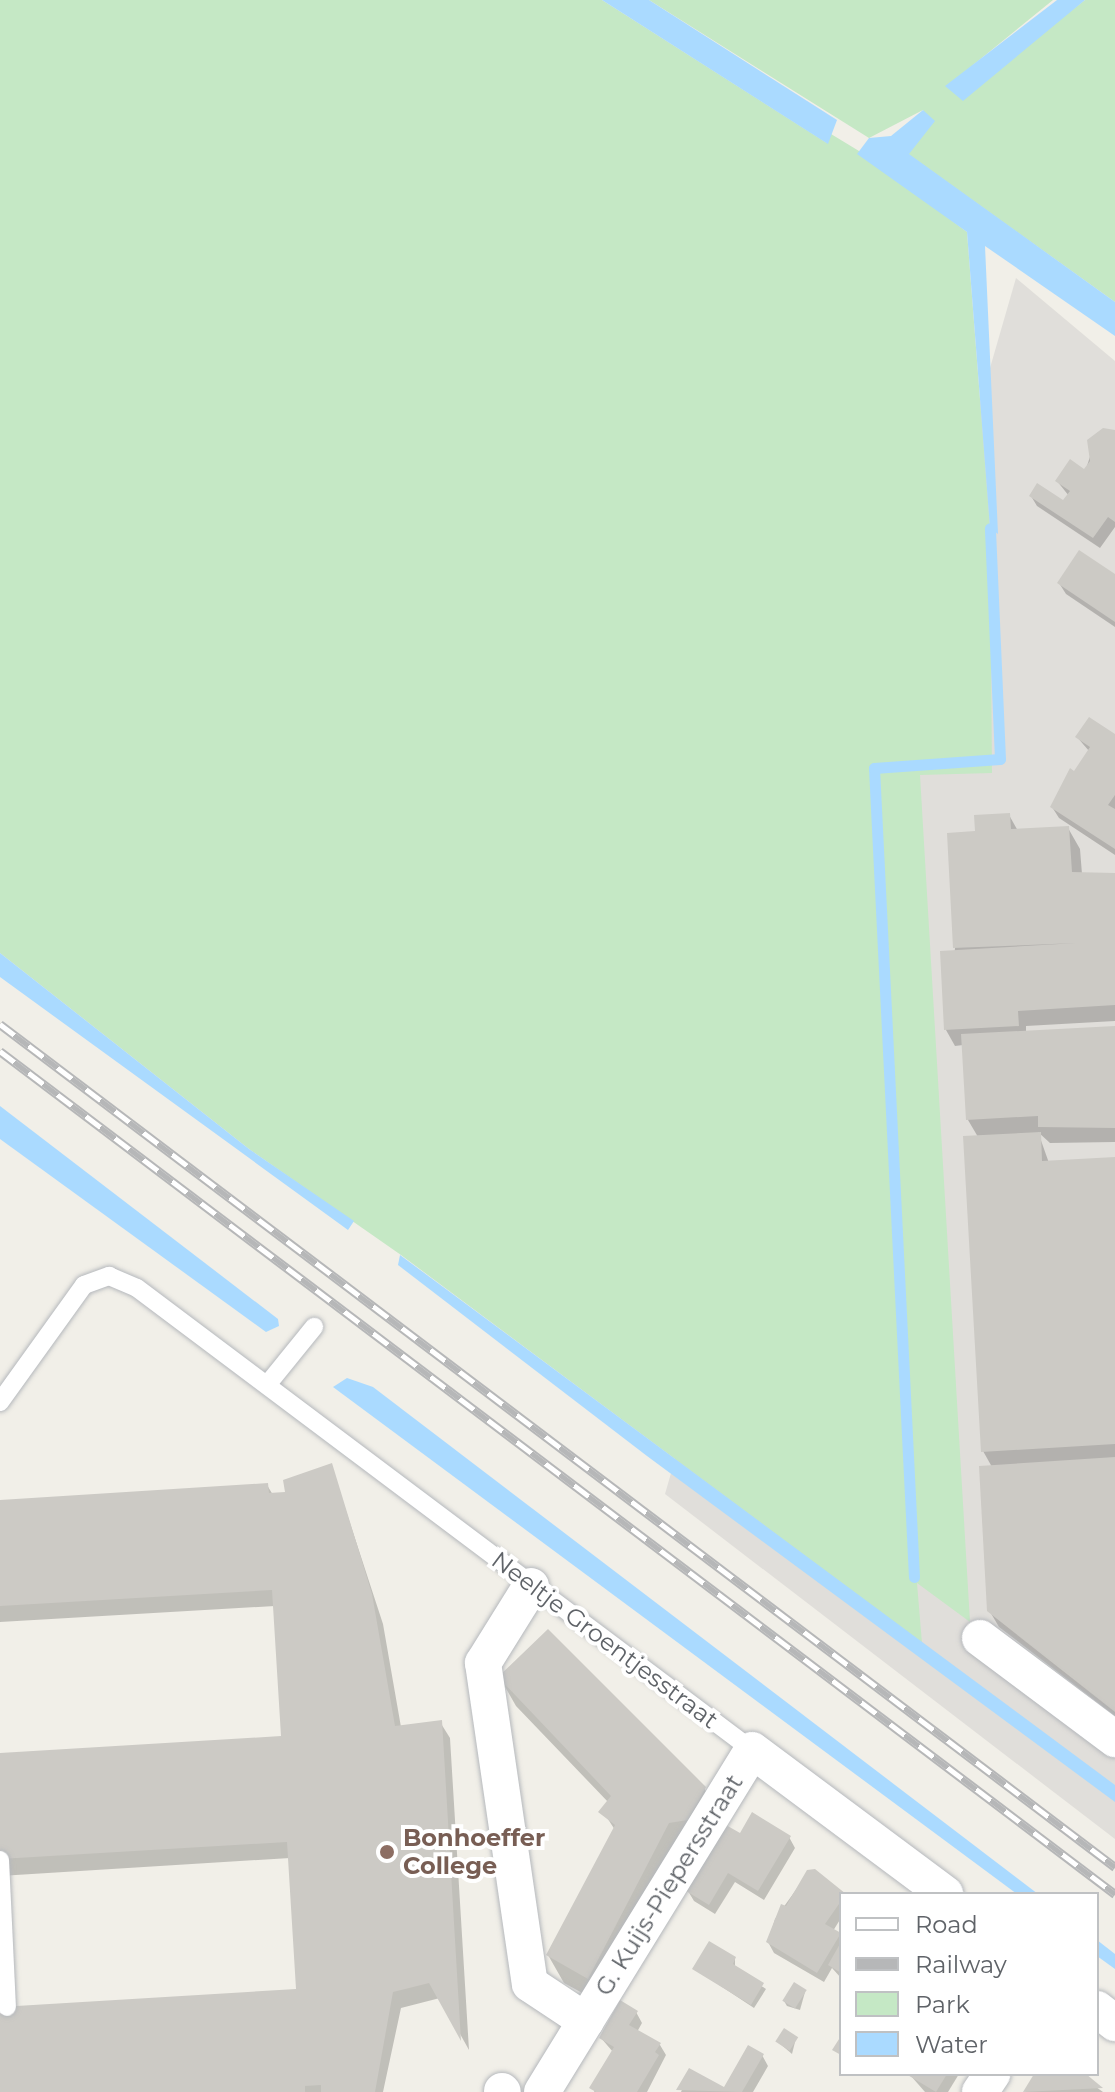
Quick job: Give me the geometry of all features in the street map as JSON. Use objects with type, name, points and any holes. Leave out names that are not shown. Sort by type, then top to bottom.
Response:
[{"type":"street","name":"G. Kuijs-Piepersstraat","points":[[531,1586],[483,1663],[530,1984],[586,2021]]},
{"type":"street","points":[[980,1638],[1115,1739]]},
{"type":"street","name":"G. Kuijs-Piepersstraat","points":[[542,2092],[752,1750]]},
{"type":"street","name":"Neeltje Groentjesstraat","points":[[752,1750],[942,1892]]},
{"type":"street","points":[[1099,2011],[1115,2023]]},
{"type":"lane","name":"Neeltje Groentjesstraat","points":[[0,1402],[84,1285],[109,1276],[137,1288],[752,1750]]},
{"type":"lane","points":[[267,1385],[314,1327]]},
{"type":"lane","points":[[0,1860],[7,2007]]},
{"type":"shaded area","points":[[1016,278],[1115,361],[1115,1839],[665,1494]]},
{"type":"green space","points":[[0,0],[602,0],[827,143],[831,134],[859,151],[967,232],[990,528],[992,773],[920,775],[970,1622],[917,1583],[922,1643],[401,1255],[249,1149],[0,953]]},
{"type":"green space","points":[[649,0],[1053,0],[946,87],[1046,30],[1085,0],[1115,0],[1115,302],[908,154],[930,124],[923,110],[869,138]]},
{"type":"water","points":[[602,0],[649,0],[837,120],[828,144]]},
{"type":"water","points":[[1057,0],[1085,0],[963,101],[945,86]]},
{"type":"water","points":[[923,110],[935,121],[909,154],[1115,302],[1115,336],[985,246],[998,534],[990,528],[967,232],[857,154],[869,138],[891,136]]},
{"type":"water","points":[[0,953],[249,1149],[354,1221],[348,1230],[0,977]]},
{"type":"water","points":[[0,1106],[278,1319],[279,1326],[266,1332],[0,1139]]},
{"type":"water","points":[[400,1255],[1115,1785],[1115,1802],[647,1456],[398,1265]]},
{"type":"water","points":[[347,1378],[373,1387],[1035,1892],[1014,1892],[333,1387]]},
{"type":"water","points":[[1099,1942],[1115,1954],[1115,1969],[1099,1957]]},
{"type":"building","points":[[1103,428],[1115,430],[1115,522],[1108,517],[1093,538],[1029,496],[1037,483],[1063,500],[1070,491],[1055,481],[1070,459],[1084,469],[1090,461],[1087,440]]},
{"type":"building","points":[[1079,550],[1115,574],[1115,622],[1057,583]]},
{"type":"building","points":[[1089,717],[1115,734],[1115,795],[1108,805],[1115,809],[1115,849],[1050,807],[1070,768],[1074,771],[1090,747],[1075,737]]},
{"type":"building","points":[[1010,813],[1011,829],[1069,826],[1072,872],[1115,873],[1115,1005],[1018,1011],[1019,1026],[944,1030],[940,951],[1077,943],[953,948],[947,833],[975,831],[974,815]]},
{"type":"building","points":[[1115,1026],[1115,1128],[1038,1127],[1038,1116],[966,1120],[961,1034]]},
{"type":"building","points":[[1041,1132],[1042,1161],[1115,1157],[1115,1444],[981,1452],[963,1136]]},
{"type":"building","points":[[1115,1457],[1115,1712],[987,1611],[979,1466]]},
{"type":"building","points":[[332,1463],[372,1594],[395,1726],[442,1720],[461,2041],[429,1983],[393,1992],[375,2092],[321,2092],[321,2085],[305,2086],[305,2092],[0,2092],[0,2007],[296,1989],[287,1842],[0,1859],[0,1753],[281,1736],[272,1590],[0,1606],[0,1500],[268,1483],[269,1493],[285,1492],[283,1480]]},
{"type":"building","points":[[548,1629],[706,1787],[688,1820],[669,1823],[588,1979],[546,1955],[615,1825],[598,1812],[611,1796],[498,1677]]},
{"type":"building","points":[[752,1812],[791,1836],[758,1891],[728,1873],[709,1905],[686,1891],[726,1825],[740,1833]]},
{"type":"building","points":[[815,1869],[844,1892],[839,1892],[839,1904],[825,1924],[839,1932],[839,1936],[817,1973],[766,1942],[781,1904],[786,1906],[807,1870]]},
{"type":"building","points":[[709,1941],[736,1957],[733,1964],[764,1983],[751,2005],[692,1969]]},
{"type":"building","points":[[839,1946],[839,1972],[828,1965]]},
{"type":"building","points":[[794,1982],[807,1990],[795,2009],[782,2001]]},
{"type":"building","points":[[620,2000],[638,2011],[629,2025],[661,2043],[655,2052],[659,2055],[637,2092],[596,2092],[589,2088],[614,2047],[599,2038]]},
{"type":"building","points":[[784,2028],[798,2037],[790,2051],[775,2041]]},
{"type":"building","points":[[839,2039],[839,2054],[832,2050]]},
{"type":"building","points":[[748,2045],[764,2054],[742,2092],[676,2090],[689,2068],[724,2087]]},
{"type":"building","points":[[909,2076],[946,2076],[936,2092]]},
{"type":"building","points":[[1033,2076],[1088,2076],[1103,2088],[1023,2092]]},
{"type":"waterway","points":[[914,1577],[874,768],[1000,759],[990,528]]},
{"type":"railway","points":[[0,1024],[1115,1867]]},
{"type":"railway","points":[[0,1051],[1115,1894]]},
{"type":"place","name":"Bonhoeffer College","points":[[387,1852]]}]
